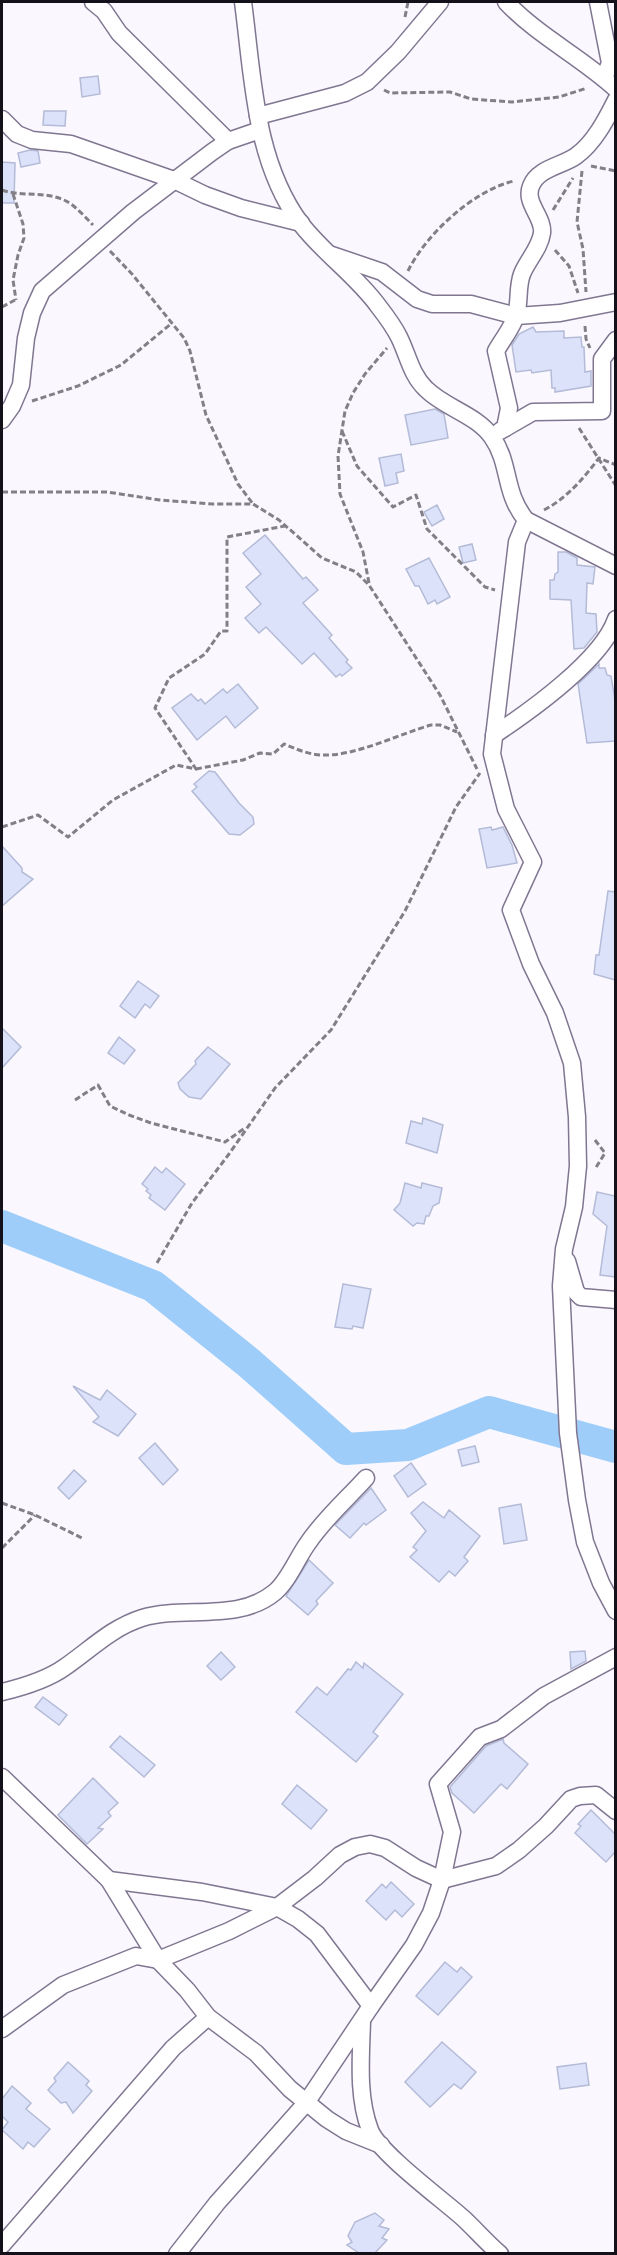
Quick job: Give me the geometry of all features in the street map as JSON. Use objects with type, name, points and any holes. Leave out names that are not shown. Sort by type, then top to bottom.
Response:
[{"type":"street","points":[[93,2],[104,11],[119,33],[228,141]]},
{"type":"street","points":[[243,2],[259,123],[281,189],[301,223],[377,305],[399,337],[416,376],[426,389],[443,403],[478,424],[499,432]]},
{"type":"street","points":[[2,420],[12,406],[21,385],[26,338],[32,313],[42,291],[174,180],[228,141],[259,123],[345,93],[367,82],[398,52],[440,2]]},
{"type":"street","points":[[506,2],[519,16],[555,45],[610,83]]},
{"type":"street","points":[[598,2],[610,63],[610,83]]},
{"type":"street","points":[[615,100],[587,146],[576,156],[537,177],[531,185],[529,193],[541,235],[521,275],[516,316],[496,351],[509,408],[499,432],[511,496],[517,509],[526,520],[615,566]]},
{"type":"street","points":[[2,119],[16,134],[32,140],[71,144],[174,180],[205,195],[241,208],[301,223]]},
{"type":"street","points":[[328,254],[382,272],[417,298],[432,304],[471,304],[516,316],[560,313],[615,303]]},
{"type":"street","points":[[499,432],[533,412],[602,411],[602,359],[615,340]]},
{"type":"street","points":[[526,520],[517,543],[492,754],[506,809],[533,862],[511,910],[531,964],[555,1014],[572,1063],[577,1116],[578,1166],[574,1207],[564,1249],[561,1286],[568,1433],[585,1542],[615,1611]]},
{"type":"street","points":[[494,735],[540,704],[576,671],[602,644],[615,619]]},
{"type":"street","points":[[564,1249],[576,1292],[581,1297],[615,1299]]},
{"type":"street","points":[[2,1692],[42,1680],[64,1668],[91,1645],[117,1628],[143,1617],[172,1613],[214,1612],[247,1606],[264,1600],[277,1591],[308,1542],[366,1478]]},
{"type":"street","points":[[177,2253],[217,2203],[306,2103],[414,1945],[431,1913],[442,1881],[452,1832],[438,1784],[480,1737],[501,1730],[544,1696],[615,1657]]},
{"type":"street","points":[[2,1777],[109,1880],[158,1960],[187,1990],[208,2017],[256,2054],[306,2103],[346,2131],[381,2145]]},
{"type":"street","points":[[2,2029],[63,1985],[136,1956],[158,1960],[229,1931],[277,1907],[315,1878],[340,1855],[355,1847],[370,1844],[385,1848],[442,1881],[496,1866],[519,1850],[546,1826],[571,1799],[596,1795],[615,1811]]},
{"type":"street","points":[[109,1880],[202,1892],[277,1907],[298,1918],[316,1934],[366,2013],[361,2089],[364,2112],[371,2133],[381,2145],[500,2253]]},
{"type":"street","points":[[2,2246],[173,2048],[208,2017]]},
{"type":"path","points":[[367,82],[390,93],[450,92],[471,99],[512,102],[559,97],[610,83]]},
{"type":"path","points":[[584,164],[615,171]]},
{"type":"path","points":[[584,164],[541,235],[569,266],[584,309]]},
{"type":"path","points":[[584,164],[577,222],[586,279],[584,309],[586,339],[588,346],[602,359]]},
{"type":"path","points":[[400,286],[416,254],[444,224],[493,187],[537,177]]},
{"type":"path","points":[[2,190],[13,194],[49,195],[65,200],[103,238],[184,338],[190,351],[206,415],[238,484],[253,504],[279,520],[322,558],[356,572],[369,585],[421,664],[479,773]]},
{"type":"path","points":[[13,194],[23,224],[24,238],[18,255],[14,280],[16,300]]},
{"type":"path","points":[[12,406],[78,386],[121,365],[172,323]]},
{"type":"path","points":[[369,585],[363,552],[340,494],[338,456],[345,411],[353,393],[371,365],[399,337]]},
{"type":"path","points":[[577,424],[615,486]]},
{"type":"path","points":[[342,430],[357,466],[393,507],[416,495],[427,529],[485,587],[510,597]]},
{"type":"path","points":[[599,458],[615,465]]},
{"type":"path","points":[[526,520],[553,506],[567,495],[599,458]]},
{"type":"path","points":[[2,492],[107,492],[160,500],[253,504]]},
{"type":"path","points":[[196,769],[155,708],[169,678],[205,654],[221,631],[227,631],[227,537],[285,526]]},
{"type":"path","points":[[2,827],[38,815],[68,837],[113,800],[176,765],[196,769],[243,760],[260,753],[273,754],[284,744],[305,753],[322,755],[340,753],[431,725],[448,727],[459,733]]},
{"type":"path","points":[[157,1263],[192,1203],[275,1088],[331,1030],[405,911],[451,816],[492,754]]},
{"type":"path","points":[[75,1100],[98,1085],[110,1106],[129,1115],[225,1142],[248,1125]]},
{"type":"path","points":[[2,1503],[35,1515],[82,1538]]},
{"type":"path","points":[[2,1548],[35,1515]]},
{"type":"building","points":[[98,76],[100,94],[82,97],[80,78]]},
{"type":"building","points":[[44,111],[66,111],[65,126],[43,125]]},
{"type":"building","points":[[38,151],[40,163],[21,167],[18,153]]},
{"type":"building","points":[[2,162],[15,163],[14,203],[2,203]]},
{"type":"building","points":[[533,327],[536,332],[564,331],[564,338],[581,337],[582,347],[584,347],[585,372],[591,371],[591,386],[555,392],[555,388],[552,388],[551,370],[532,373],[531,370],[516,372],[512,345],[519,334]]},
{"type":"building","points":[[435,409],[444,414],[448,438],[411,445],[405,415]]},
{"type":"building","points":[[401,454],[404,471],[396,473],[398,483],[385,486],[379,458]]},
{"type":"building","points":[[437,505],[444,519],[432,526],[424,512]]},
{"type":"building","points":[[265,535],[303,579],[306,577],[318,590],[303,603],[332,635],[329,638],[348,660],[346,662],[352,668],[342,676],[340,674],[336,677],[314,653],[302,664],[266,627],[259,633],[245,618],[261,604],[246,587],[261,574],[243,553]]},
{"type":"building","points":[[472,544],[476,560],[463,563],[459,547]]},
{"type":"building","points":[[558,552],[566,552],[577,558],[577,565],[595,567],[593,584],[587,583],[586,613],[596,614],[597,632],[584,648],[574,649],[571,600],[550,599],[550,580],[554,580],[558,572]]},
{"type":"building","points":[[429,558],[450,597],[437,604],[435,600],[428,604],[419,586],[415,586],[406,569]]},
{"type":"building","points":[[599,664],[599,668],[605,668],[607,675],[611,676],[615,700],[615,741],[587,743],[578,684]]},
{"type":"building","points":[[238,684],[258,708],[235,728],[226,716],[197,740],[172,708],[191,694],[205,704],[223,689],[227,693]]},
{"type":"building","points":[[209,771],[215,772],[253,817],[254,824],[240,835],[229,834],[192,791],[197,787],[194,784]]},
{"type":"building","points":[[491,827],[492,830],[503,827],[512,845],[517,863],[487,868],[479,829]]},
{"type":"building","points":[[2,846],[22,868],[22,872],[33,879],[2,906]]},
{"type":"building","points":[[608,891],[615,892],[615,980],[594,974]]},
{"type":"building","points":[[138,981],[159,996],[150,1008],[145,1004],[135,1018],[120,1006]]},
{"type":"building","points":[[2,1028],[21,1047],[2,1068]]},
{"type":"building","points":[[119,1037],[135,1050],[124,1064],[108,1053]]},
{"type":"building","points":[[208,1047],[230,1064],[201,1099],[189,1097],[180,1089],[178,1083]]},
{"type":"building","points":[[423,1118],[443,1125],[437,1153],[406,1143],[411,1121],[422,1124]]},
{"type":"building","points":[[155,1167],[162,1173],[166,1168],[185,1184],[165,1210],[149,1198],[151,1195],[146,1191],[148,1189],[142,1184]]},
{"type":"building","points":[[405,1183],[421,1188],[422,1183],[442,1188],[439,1203],[433,1206],[424,1224],[417,1223],[413,1226],[394,1210],[400,1203]]},
{"type":"building","points":[[597,1192],[615,1196],[615,1277],[600,1275],[607,1226],[593,1214]]},
{"type":"building","points":[[343,1284],[371,1289],[363,1328],[335,1327]]},
{"type":"building","points":[[73,1386],[100,1400],[107,1390],[136,1414],[118,1436],[93,1422],[99,1417]]},
{"type":"building","points":[[155,1443],[178,1470],[163,1485],[139,1458]]},
{"type":"building","points":[[475,1446],[479,1462],[462,1466],[458,1450]]},
{"type":"building","points":[[411,1463],[426,1484],[408,1497],[394,1476]]},
{"type":"building","points":[[74,1470],[86,1481],[69,1499],[58,1488]]},
{"type":"building","points":[[371,1488],[386,1510],[366,1525],[364,1523],[350,1538],[335,1525]]},
{"type":"building","points":[[423,1502],[444,1518],[449,1510],[480,1536],[464,1557],[468,1561],[455,1576],[449,1571],[439,1582],[410,1557],[417,1550],[413,1547],[426,1531],[411,1513]]},
{"type":"building","points":[[521,1504],[527,1540],[504,1544],[499,1508]]},
{"type":"building","points":[[309,1560],[333,1583],[316,1601],[318,1604],[308,1615],[286,1596]]},
{"type":"building","points":[[585,1651],[586,1661],[571,1669],[570,1652]]},
{"type":"building","points":[[221,1652],[235,1667],[221,1680],[207,1666]]},
{"type":"building","points":[[356,1662],[363,1668],[364,1663],[403,1694],[373,1732],[378,1736],[356,1762],[296,1712],[317,1687],[327,1695]]},
{"type":"building","points":[[43,1697],[67,1715],[59,1725],[35,1707]]},
{"type":"building","points":[[120,1736],[155,1765],[144,1777],[110,1747]]},
{"type":"building","points":[[503,1739],[504,1743],[528,1764],[507,1789],[501,1784],[474,1813],[452,1793],[450,1787],[486,1746]]},
{"type":"building","points":[[93,1778],[118,1803],[108,1812],[111,1816],[98,1828],[103,1829],[87,1844],[58,1815]]},
{"type":"building","points":[[297,1785],[327,1810],[311,1829],[282,1804]]},
{"type":"building","points":[[591,1810],[615,1834],[615,1852],[606,1862],[575,1833],[581,1826],[578,1824]]},
{"type":"building","points":[[391,1882],[414,1904],[402,1917],[395,1910],[386,1920],[366,1901],[382,1884],[386,1888]]},
{"type":"building","points":[[445,1962],[457,1972],[461,1967],[472,1977],[438,2015],[416,1996]]},
{"type":"building","points":[[442,2042],[476,2072],[461,2089],[454,2084],[430,2107],[405,2082]]},
{"type":"building","points":[[68,2062],[89,2081],[86,2085],[92,2091],[73,2113],[66,2102],[61,2103],[48,2090],[56,2081],[54,2078]]},
{"type":"building","points":[[586,2063],[589,2085],[560,2089],[557,2067]]},
{"type":"building","points":[[12,2086],[31,2103],[26,2109],[50,2129],[34,2147],[28,2142],[23,2149],[2,2130],[8,2122],[2,2116],[2,2099]]},
{"type":"building","points":[[375,2213],[384,2220],[379,2226],[389,2229],[382,2238],[387,2240],[375,2253],[359,2253],[347,2245],[352,2242],[348,2236],[355,2222]]},
{"type":"waterway","points":[[2,1226],[153,1286],[249,1363],[346,1449],[408,1445],[489,1412],[616,1447]]}]
